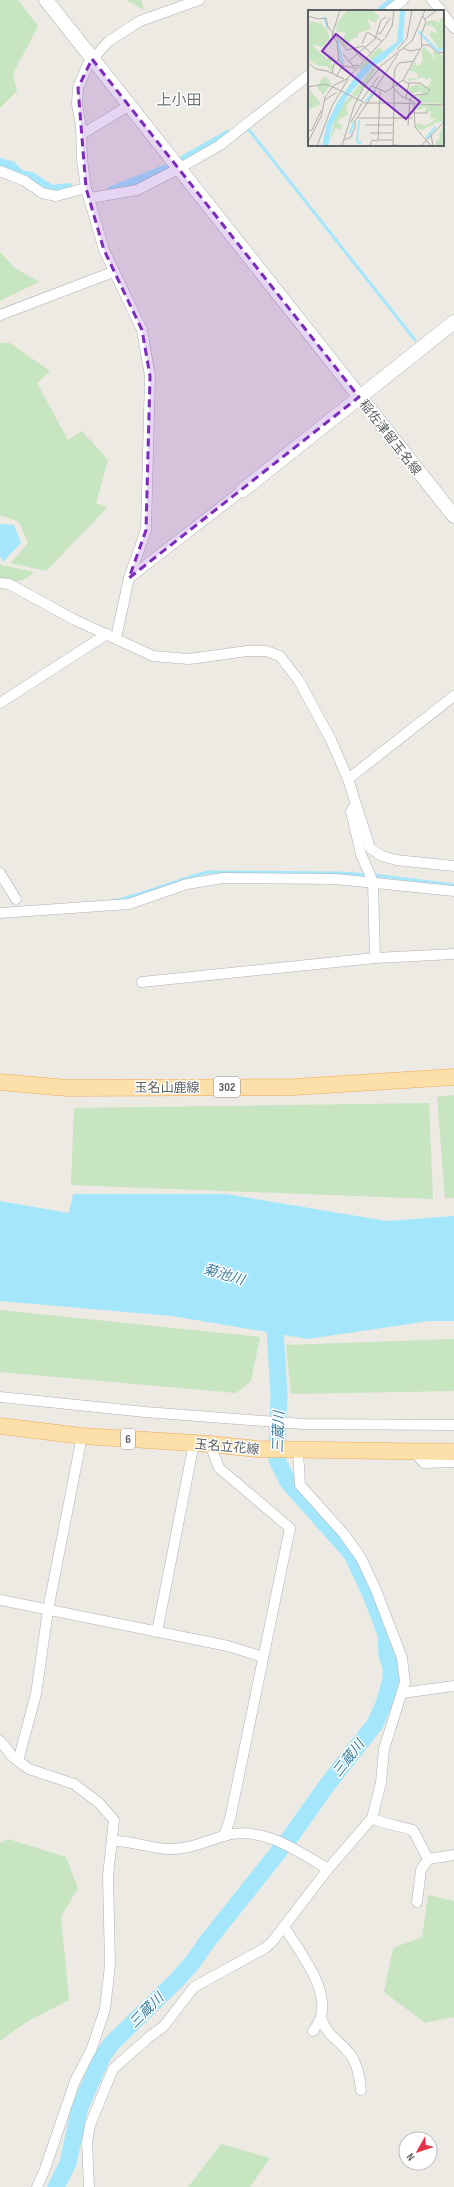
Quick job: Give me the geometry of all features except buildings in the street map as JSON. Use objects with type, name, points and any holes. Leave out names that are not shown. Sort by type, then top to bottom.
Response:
[{"type":"main road","name":"玉名山鹿線","points":[[0,1082],[67,1088],[294,1088],[454,1076]]},
{"type":"main road","name":"玉名立花線","points":[[0,1426],[82,1436],[282,1451],[454,1452]]},
{"type":"street","points":[[46,0],[359,396],[243,490],[129,578]]},
{"type":"street","points":[[0,703],[111,636],[146,530],[150,376],[142,330],[113,272],[104,250],[86,188],[82,159],[82,134],[77,104],[78,88],[88,64],[109,41],[140,21],[199,0]]},
{"type":"street","points":[[390,10],[403,0]]},
{"type":"street","points":[[432,0],[440,10]]},
{"type":"street","points":[[444,15],[454,28]]},
{"type":"street","points":[[90,198],[137,190],[180,168],[220,145],[308,76]]},
{"type":"street","points":[[82,134],[130,105]]},
{"type":"street","points":[[0,170],[25,181],[42,193],[56,196],[86,188]]},
{"type":"street","points":[[0,315],[113,272]]},
{"type":"street","name":"稲佐津留玉名線","points":[[454,322],[359,396],[454,516]]},
{"type":"street","points":[[0,583],[9,584],[152,656],[173,659],[189,659],[247,651],[266,651],[280,656],[299,681],[315,709],[348,779],[370,848],[382,856],[396,860],[454,866]]},
{"type":"street","points":[[348,779],[454,696]]},
{"type":"street","points":[[355,803],[351,811],[367,869],[373,882],[375,958]]},
{"type":"street","points":[[0,873],[16,899]]},
{"type":"street","points":[[0,913],[129,904],[187,884],[222,878],[336,879],[454,891]]},
{"type":"street","points":[[142,982],[375,958],[454,954]]},
{"type":"street","points":[[0,1396],[145,1412],[288,1423],[399,1426],[454,1425]]},
{"type":"street","points":[[18,1761],[36,1694],[48,1610],[82,1436]]},
{"type":"street","points":[[157,1632],[202,1444]]},
{"type":"street","points":[[202,1444],[219,1468],[290,1528],[230,1820],[224,1836]]},
{"type":"street","points":[[89,2187],[87,2142],[90,2126],[113,2069],[164,2026],[194,1987],[265,1948],[284,1926],[328,1868],[372,1818],[381,1783],[384,1749],[406,1682],[402,1658],[376,1590],[361,1558],[344,1534],[300,1485],[298,1451]]},
{"type":"street","points":[[414,1452],[424,1463],[454,1462]]},
{"type":"street","points":[[0,1600],[228,1646],[263,1657]]},
{"type":"street","points":[[402,1692],[454,1686]]},
{"type":"street","points":[[0,1741],[18,1761],[29,1770],[74,1784],[99,1803],[114,1820],[108,1876],[110,1965],[105,2009],[92,2048],[75,2081],[45,2169],[37,2187]]},
{"type":"street","points":[[372,1818],[381,1823],[391,1823],[413,1830],[428,1859]]},
{"type":"street","points":[[112,1841],[170,1849],[210,1841],[224,1836],[252,1832],[294,1848],[328,1868]]},
{"type":"street","points":[[417,1902],[421,1870],[428,1859],[454,1855]]},
{"type":"street","points":[[284,1926],[317,1982],[321,2003],[321,2017],[324,2028],[351,2056],[360,2075],[361,2090]]},
{"type":"street","points":[[313,2031],[321,2017]]},
{"type":"highlighted area","points":[[92,59],[359,397],[129,578],[146,530],[150,376],[142,330],[104,250],[86,188],[78,88]]},
{"type":"green space","points":[[0,0],[18,0],[38,26],[13,74],[17,91],[0,108]]},
{"type":"green space","points":[[126,0],[141,0],[144,10]]},
{"type":"green space","points":[[0,252],[15,268],[39,282],[0,301]]},
{"type":"green space","points":[[0,343],[10,343],[50,371],[37,383],[68,440],[82,431],[108,460],[96,503],[107,508],[46,571],[11,563],[28,543],[19,522],[0,515]]},
{"type":"green space","points":[[0,563],[1,565],[34,572],[30,576],[18,581],[0,579]]},
{"type":"green space","points":[[454,1095],[454,1198],[445,1198],[437,1097]]},
{"type":"green space","points":[[429,1103],[433,1199],[71,1185],[74,1108]]},
{"type":"green space","points":[[0,1310],[260,1337],[251,1381],[236,1393],[0,1372]]},
{"type":"green space","points":[[454,1339],[454,1391],[291,1394],[286,1345]]},
{"type":"green space","points":[[8,1839],[66,1857],[78,1888],[61,1917],[69,2000],[28,2021],[0,2041],[0,1843]]},
{"type":"green space","points":[[428,1895],[454,1901],[454,2017],[425,2023],[384,1992],[393,1948],[422,1937]]},
{"type":"green space","points":[[221,2144],[270,2158],[250,2187],[188,2187]]},
{"type":"water","points":[[0,524],[14,525],[21,543],[3,562],[0,556]]},
{"type":"water","name":"菊池川","points":[[73,1194],[226,1194],[387,1221],[454,1216],[454,1321],[429,1321],[308,1339],[172,1316],[0,1301],[0,1201],[69,1213]]},
{"type":"waterway","points":[[383,10],[395,0]]},
{"type":"waterway","points":[[249,130],[415,340]]},
{"type":"waterway","points":[[184,160],[228,135]]},
{"type":"waterway","points":[[0,163],[11,166],[20,175],[31,177],[51,190],[68,188]]},
{"type":"waterway","points":[[112,191],[170,168]]},
{"type":"waterway","points":[[113,901],[137,895],[208,872],[342,873],[367,875]]},
{"type":"waterway","points":[[373,875],[454,885]]},
{"type":"waterway","name":"三蔵川","points":[[56,2187],[68,2163],[80,2107],[102,2057],[112,2043],[176,1981],[193,1962],[206,1943],[291,1836],[327,1785],[375,1724],[384,1704],[391,1679],[391,1668],[387,1655],[386,1634],[371,1595],[352,1554],[288,1482],[277,1460],[279,1393],[274,1315],[272,1312]]},
{"type":"district","name":"上小田","points":[[179,100]]}]
